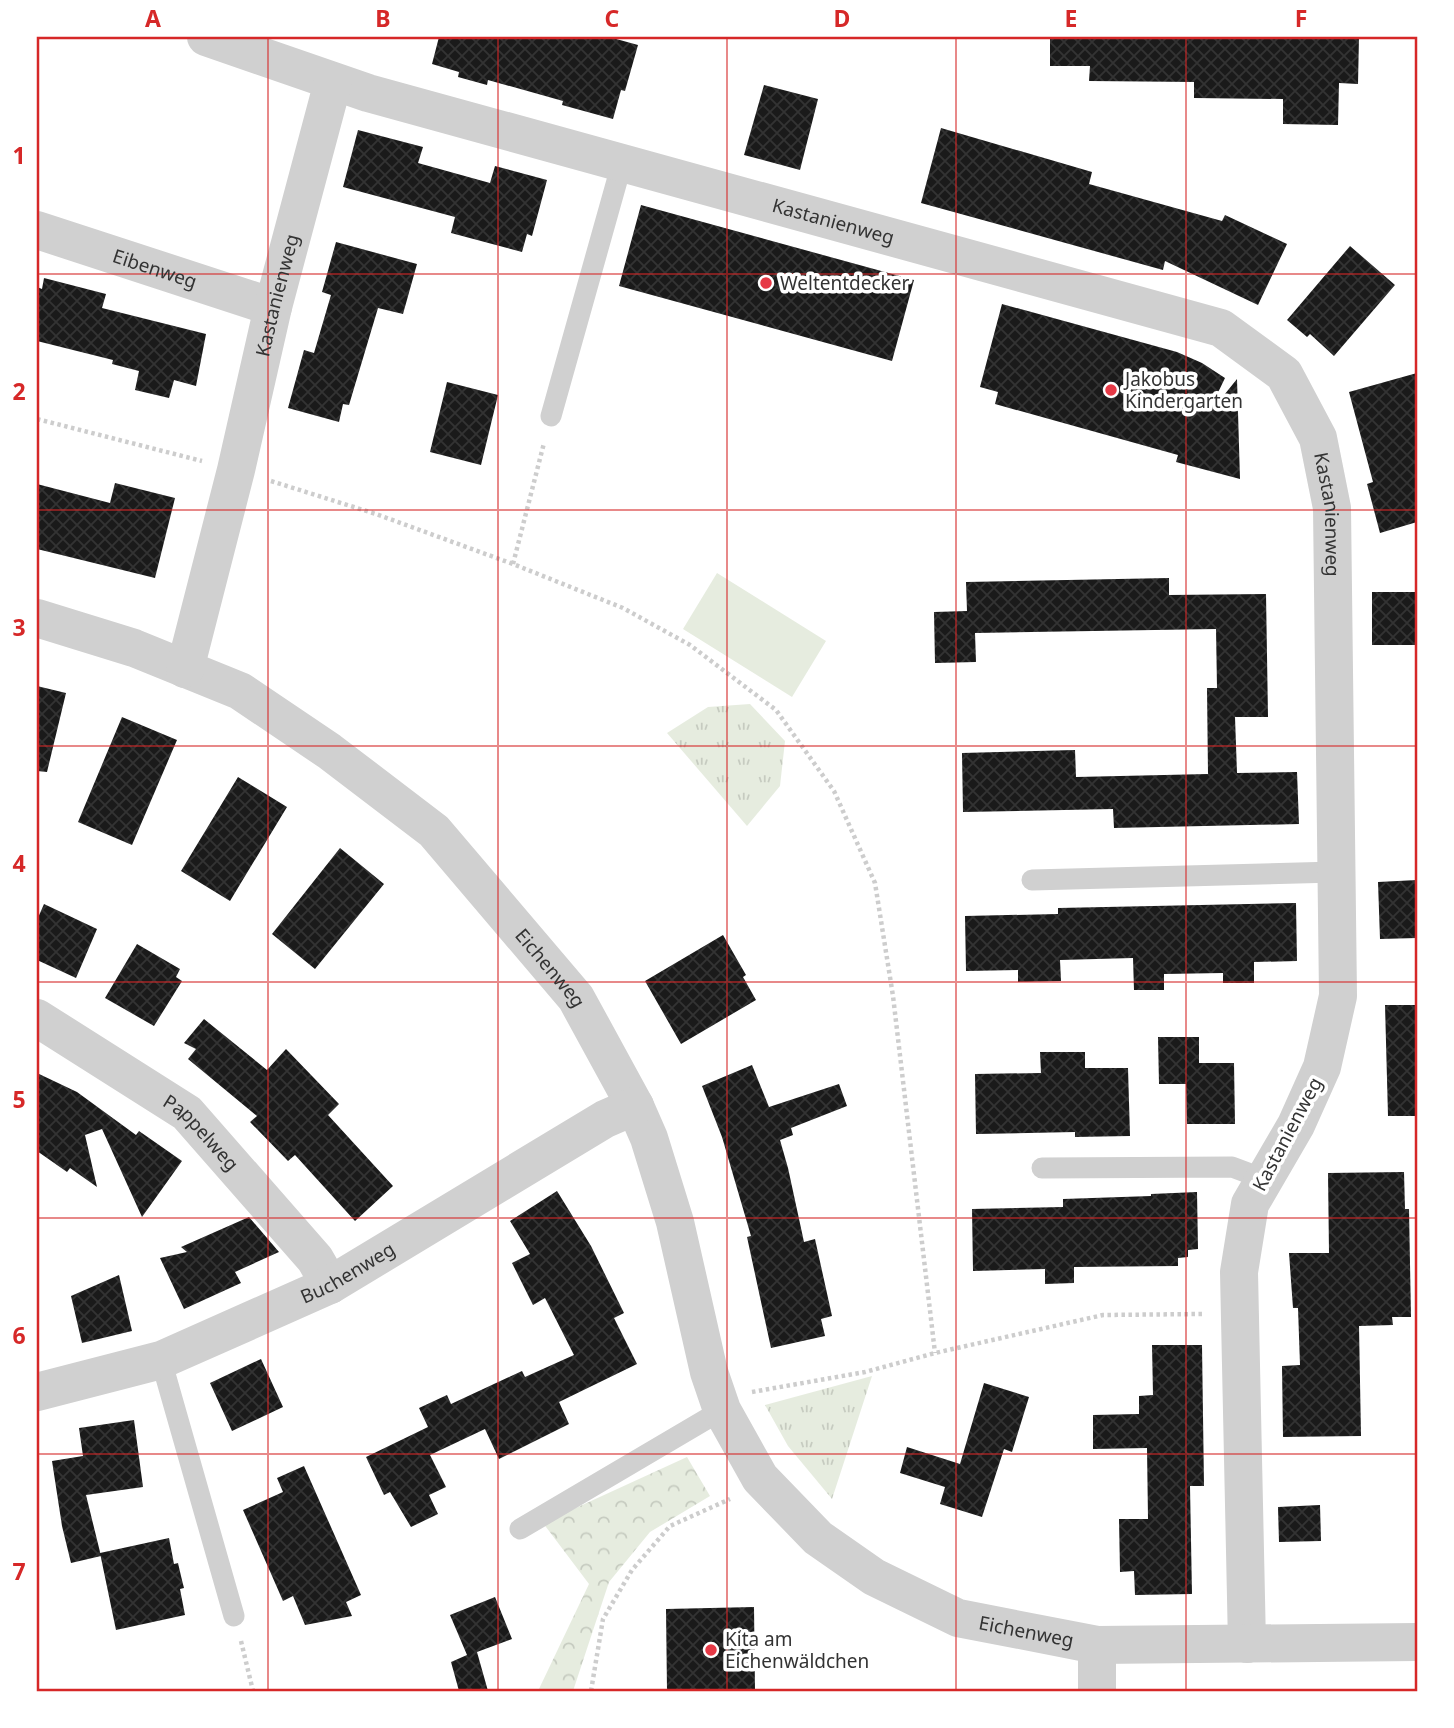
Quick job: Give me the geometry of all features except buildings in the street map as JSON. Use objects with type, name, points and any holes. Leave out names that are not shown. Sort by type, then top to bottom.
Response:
[{"type":"street","name":"Kastanienweg","points":[[206,37],[333,82],[1221,328],[1284,374],[1318,438],[1332,508],[1338,996],[1322,1067],[1296,1125],[1250,1204],[1238,1272],[1247,1644]]},
{"type":"street","name":"Kastanienweg","points":[[236,470],[273,307],[333,82]]},
{"type":"street","name":"Eibenweg","points":[[37,230],[273,307]]},
{"type":"street","points":[[185,669],[236,470]]},
{"type":"street","name":"Eichenweg","points":[[37,618],[134,648],[240,691],[329,751],[434,831],[576,998],[635,1106],[649,1138],[675,1222],[709,1372],[722,1410],[760,1478],[818,1538],[874,1577],[958,1618],[1097,1645],[1417,1642]]},
{"type":"street","name":"Pappelweg","points":[[37,1018],[187,1113],[315,1259],[330,1285]]},
{"type":"street","name":"Buchenweg","points":[[37,1392],[162,1360],[330,1285],[605,1119],[635,1106]]},
{"type":"street","points":[[1097,1645],[1097,1691]]},
{"type":"lane","points":[[551,416],[622,163]]},
{"type":"lane","points":[[1032,880],[1336,872]]},
{"type":"lane","points":[[1042,1168],[1232,1167],[1264,1180]]},
{"type":"lane","points":[[162,1360],[234,1616]]},
{"type":"lane","points":[[520,1530],[722,1410]]},
{"type":"path","points":[[513,564],[551,416]]},
{"type":"path","points":[[37,419],[236,470],[376,514],[513,564],[623,608],[690,645],[776,710],[834,791],[875,883],[894,996],[935,1353]]},
{"type":"path","points":[[722,1410],[744,1393],[865,1372],[935,1353],[1103,1315],[1240,1314]]},
{"type":"path","points":[[591,1691],[603,1619],[632,1570],[670,1526],[732,1498],[760,1478]]},
{"type":"path","points":[[234,1616],[253,1691]]},
{"type":"green space","points":[[717,573],[826,641],[792,697],[683,629]]},
{"type":"green space","points":[[750,704],[785,741],[780,786],[747,826],[667,733],[708,707]]},
{"type":"green space","points":[[872,1376],[832,1499],[788,1446],[765,1405]]},
{"type":"green space","points":[[687,1457],[710,1496],[650,1532],[609,1582],[573,1691],[538,1691],[589,1584],[543,1523]]},
{"type":"place","name":"Weltentdecker","points":[[766,283]]},
{"type":"place","name":"Jakobus Kindergarten","points":[[1111,390]]},
{"type":"place","name":"Kita am Eichenwäldchen","points":[[711,1650]]}]
